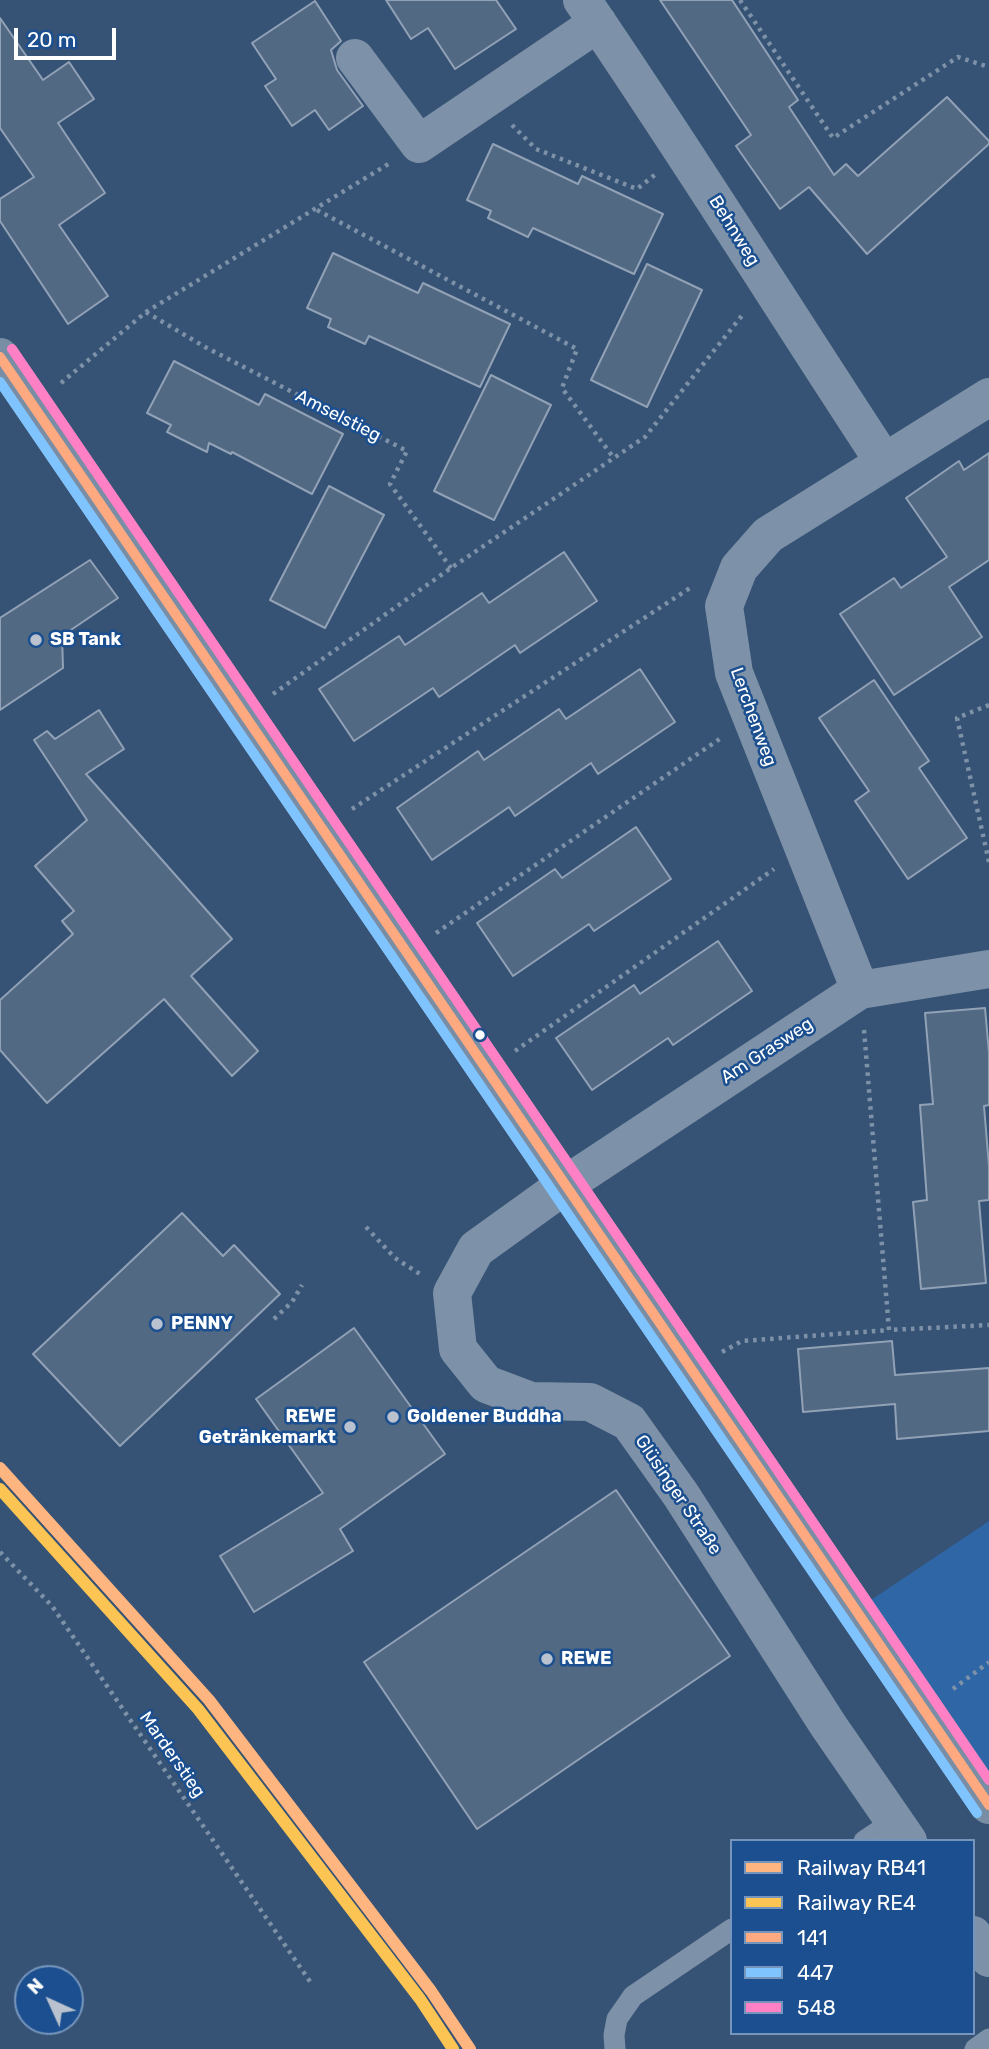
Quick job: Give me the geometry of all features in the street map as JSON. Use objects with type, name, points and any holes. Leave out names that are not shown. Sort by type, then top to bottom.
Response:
[{"type":"main road","points":[[0,357],[989,1805]]},
{"type":"street","points":[[355,58],[419,144],[486,100],[590,11]]},
{"type":"street","name":"Behnweg","points":[[590,11],[884,462]]},
{"type":"street","name":"Lerchenweg","points":[[860,990],[734,673],[724,606],[739,568],[768,535],[989,397]]},
{"type":"street","name":"Am Grasweg","points":[[565,1185],[860,990],[989,969]]},
{"type":"street","points":[[452,1293],[475,1249],[565,1185]]},
{"type":"street","name":"Glüsinger Straße","points":[[452,1293],[458,1349],[486,1384],[531,1401],[590,1402],[629,1422],[681,1495],[828,1726],[889,1834]]},
{"type":"street","points":[[975,1938],[989,1958]]},
{"type":"lane","points":[[615,2049],[617,2020],[633,1996],[730,1930]]},
{"type":"lane","points":[[975,2049],[989,2039]]},
{"type":"path","points":[[740,0],[833,138],[958,57],[989,67]]},
{"type":"path","points":[[486,100],[536,149],[637,188],[685,153]]},
{"type":"path","points":[[33,406],[146,312],[316,210],[419,144]]},
{"type":"path","points":[[316,210],[577,349],[562,388],[613,457]]},
{"type":"path","points":[[244,715],[451,568],[645,437],[767,283]]},
{"type":"path","name":"Amselstieg","points":[[146,312],[205,347],[407,451],[390,484],[451,568]]},
{"type":"path","points":[[322,829],[703,580],[739,568]]},
{"type":"path","points":[[989,705],[957,718],[989,862]]},
{"type":"path","points":[[407,953],[750,718]]},
{"type":"path","points":[[486,1071],[803,848]]},
{"type":"path","points":[[860,990],[889,1330]]},
{"type":"path","points":[[366,1227],[395,1258],[452,1293]]},
{"type":"path","points":[[274,1319],[292,1302],[302,1285]]},
{"type":"path","points":[[692,1370],[742,1341],[989,1325]]},
{"type":"path","name":"Marderstieg","points":[[0,1552],[52,1606],[311,1983]]},
{"type":"path","points":[[925,1711],[989,1662]]},
{"type":"shaded area","points":[[989,1521],[989,1775],[868,1602]]},
{"type":"building","points":[[386,0],[496,0],[516,29],[455,69],[428,28],[411,39]]},
{"type":"building","points":[[660,0],[732,0],[798,100],[789,107],[834,175],[846,164],[858,176],[947,97],[989,144],[867,254],[809,187],[780,209],[736,146],[751,135]]},
{"type":"building","points":[[315,1],[341,41],[331,50],[337,70],[363,106],[329,130],[315,110],[292,126],[265,86],[276,79],[252,43]]},
{"type":"building","points":[[0,18],[43,80],[69,62],[94,99],[58,123],[105,193],[59,225],[108,296],[68,324],[0,221],[0,199],[34,177],[0,128]]},
{"type":"building","points":[[493,144],[578,184],[582,176],[663,214],[634,274],[533,228],[528,237],[488,218],[491,211],[467,200]]},
{"type":"building","points":[[333,253],[418,293],[423,283],[510,324],[480,387],[369,336],[365,344],[328,327],[331,319],[307,308]]},
{"type":"building","points":[[647,264],[702,290],[647,407],[591,380]]},
{"type":"building","points":[[174,361],[259,405],[265,394],[343,434],[312,494],[232,452],[231,454],[209,443],[207,452],[167,432],[171,425],[147,413]]},
{"type":"building","points":[[491,375],[551,405],[494,520],[434,491]]},
{"type":"building","points":[[989,453],[989,560],[949,587],[982,637],[894,695],[840,614],[894,578],[901,588],[947,557],[906,498],[959,461],[964,470]]},
{"type":"building","points":[[329,486],[384,515],[325,628],[270,600]]},
{"type":"building","points":[[564,552],[597,601],[520,653],[515,645],[439,697],[433,688],[354,741],[319,689],[399,636],[405,645],[482,593],[489,603]]},
{"type":"building","points":[[90,560],[118,598],[62,636],[63,668],[0,710],[0,618]]},
{"type":"building","points":[[640,669],[675,722],[598,774],[591,763],[515,816],[509,807],[432,860],[397,808],[478,751],[484,760],[559,709],[566,719]]},
{"type":"building","points":[[874,680],[929,761],[919,768],[967,838],[908,879],[855,801],[869,791],[819,718]]},
{"type":"building","points":[[99,710],[124,749],[86,774],[232,939],[191,976],[258,1051],[232,1076],[164,999],[47,1103],[0,1050],[0,1000],[73,934],[62,921],[74,911],[35,866],[87,820],[34,740],[47,731],[55,739]]},
{"type":"building","points":[[636,827],[671,879],[594,931],[589,924],[513,976],[477,923],[555,869],[562,878]]},
{"type":"building","points":[[718,941],[752,991],[673,1045],[668,1038],[592,1090],[556,1038],[634,985],[640,994]]},
{"type":"building","points":[[985,1008],[989,1053],[989,1105],[984,1106],[989,1200],[979,1201],[986,1283],[921,1289],[913,1202],[927,1200],[920,1105],[933,1104],[925,1013]]},
{"type":"building","name":"PENNY","points":[[182,1213],[223,1256],[234,1245],[280,1294],[120,1446],[33,1354]]},
{"type":"building","name":"REWE Getränkemarkt","points":[[354,1328],[445,1454],[340,1529],[353,1551],[254,1612],[220,1556],[323,1493],[256,1399]]},
{"type":"building","points":[[892,1341],[895,1375],[989,1368],[989,1431],[897,1439],[895,1404],[803,1412],[798,1349]]},
{"type":"building","name":"REWE","points":[[616,1490],[730,1656],[477,1829],[364,1662]]},
{"type":"rail line","name":"RB41","points":[[0,1468],[209,1700],[431,1991],[470,2049]]},
{"type":"rail line","name":"RE4","points":[[0,1489],[198,1709],[420,1999],[453,2049]]},
{"type":"transit line","name":"548","points":[[12,349],[989,1780]]},
{"type":"transit line","name":"141","points":[[0,357],[989,1805]]},
{"type":"transit line","name":"447","points":[[0,382],[977,1813]]},
{"type":"place","name":"SB Tank","points":[[36,640]]},
{"type":"place","name":"PENNY","points":[[157,1324]]},
{"type":"place","name":"Goldener Buddha","points":[[393,1417]]},
{"type":"place","name":"REWE Getränkemarkt","points":[[350,1427]]},
{"type":"place","name":"REWE","points":[[547,1659]]}]
